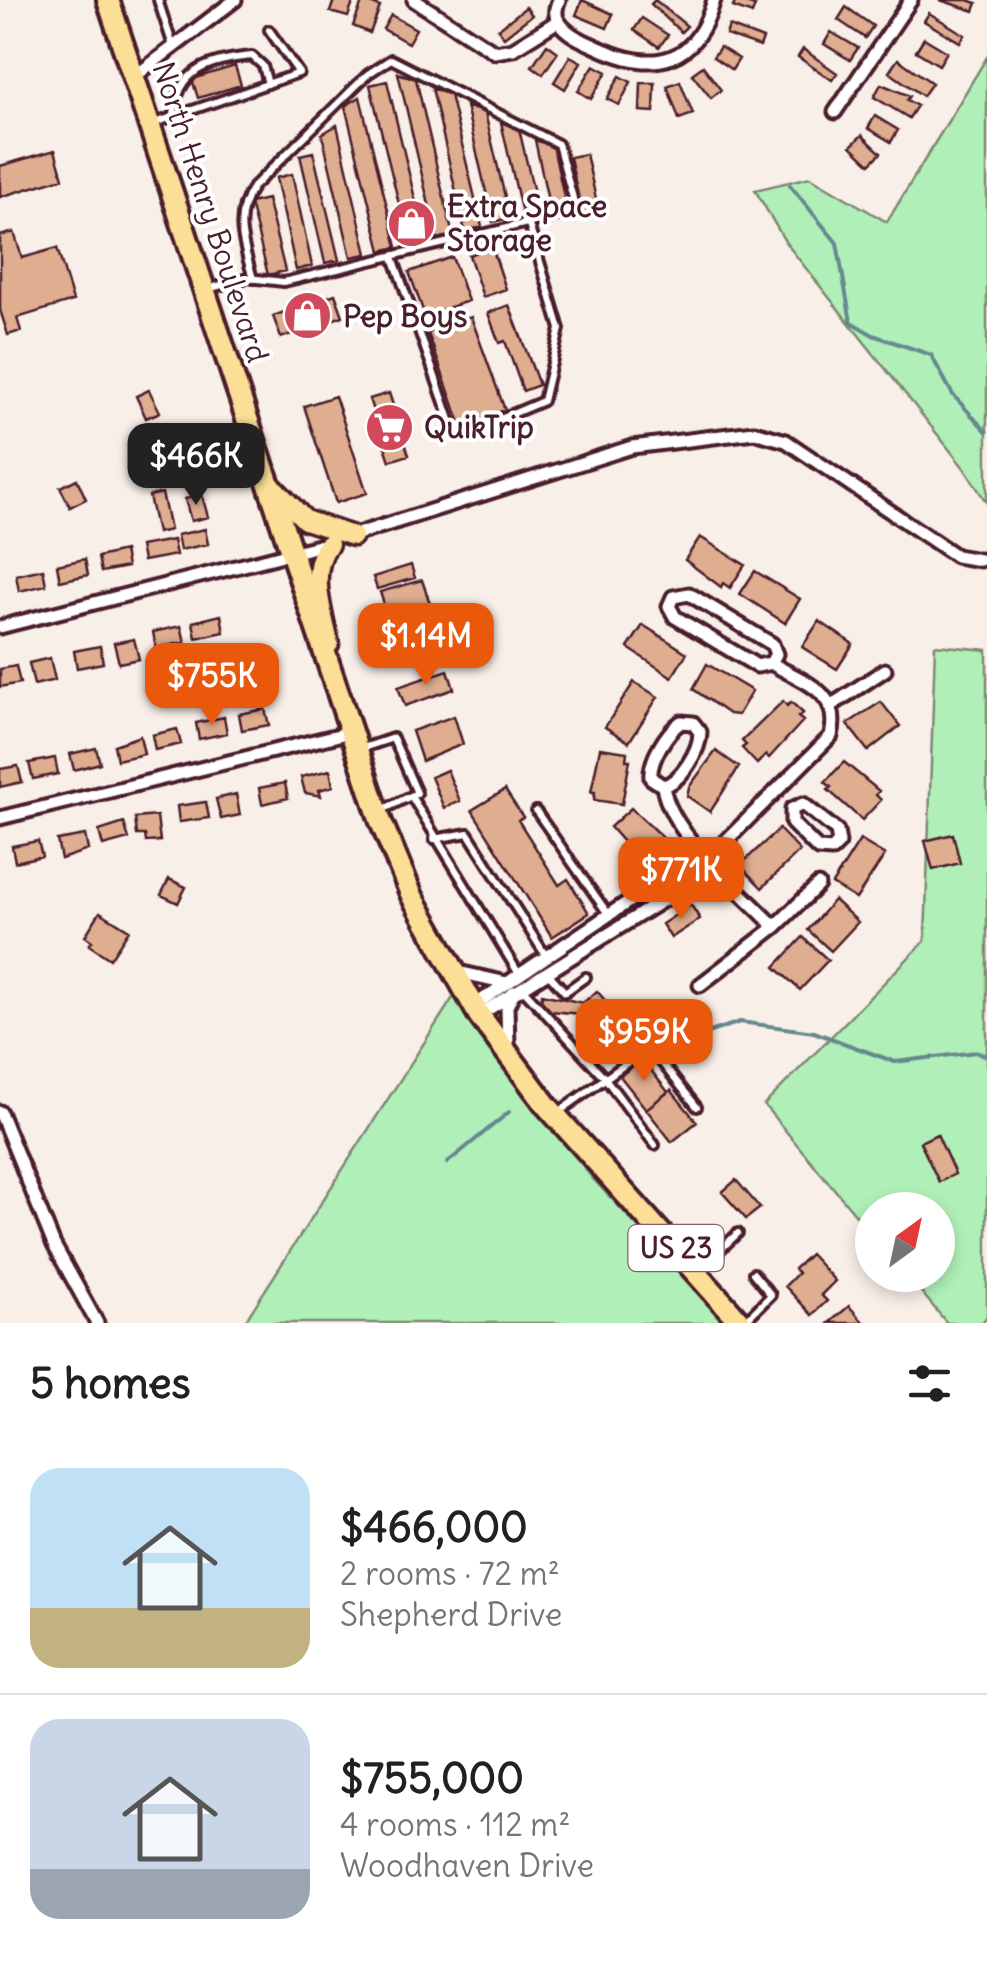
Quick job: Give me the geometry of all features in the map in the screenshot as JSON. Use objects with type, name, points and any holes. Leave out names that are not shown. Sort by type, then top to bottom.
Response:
[{"type":"highway","name":"North Henry Boulevard","points":[[108,0],[378,812],[412,896],[476,1011],[509,1056],[555,1115],[742,1323]]},
{"type":"main road","points":[[267,480],[305,520],[353,536]]},
{"type":"main road","points":[[329,544],[318,559],[318,572],[338,689]]},
{"type":"street","points":[[134,77],[206,18],[235,0]]},
{"type":"street","points":[[414,0],[495,52],[514,49],[558,21]]},
{"type":"street","points":[[558,0],[558,21],[579,38],[635,62],[670,59],[697,41],[714,0]]},
{"type":"street","points":[[836,112],[911,0]]},
{"type":"street","points":[[0,627],[292,555],[632,447],[754,432],[786,440],[956,556],[980,560]]},
{"type":"street","points":[[476,1011],[694,883],[705,874],[709,858],[829,741],[832,705],[824,695],[772,663],[757,666],[705,635],[673,615],[671,600],[686,593],[772,644],[776,656],[772,663]]},
{"type":"street","points":[[705,635],[719,612]]},
{"type":"street","points":[[832,705],[885,670]]},
{"type":"street","points":[[663,786],[676,781],[699,744],[700,732],[692,722],[674,726],[651,765],[652,780],[663,786],[673,816],[775,927]]},
{"type":"street","points":[[0,818],[354,741]]},
{"type":"street","points":[[777,794],[794,808]]},
{"type":"street","points":[[812,806],[837,831],[836,848],[826,852],[817,848],[792,824],[794,808],[812,806]]},
{"type":"street","points":[[509,1056],[506,1018],[518,984],[546,956],[692,859],[709,858]]},
{"type":"street","points":[[700,985],[775,927],[818,885]]},
{"type":"street","points":[[450,968],[518,984]]},
{"type":"street","points":[[0,1112],[54,1245],[97,1323]]},
{"type":"lane","points":[[158,0],[174,48]]},
{"type":"lane","points":[[151,125],[298,73],[269,30]]},
{"type":"lane","points":[[174,115],[176,91],[191,73],[211,64],[252,56],[263,66],[268,84]]},
{"type":"lane","points":[[206,289],[254,279],[284,282],[569,214],[574,202],[558,144],[391,59],[368,74],[253,187],[241,205],[240,229],[254,279]]},
{"type":"lane","points":[[394,257],[454,431],[498,420],[543,400],[560,329],[529,225]]},
{"type":"lane","points":[[354,741],[392,738],[417,793],[378,812]]},
{"type":"lane","points":[[412,796],[518,984],[605,1078],[656,1145]]},
{"type":"lane","points":[[536,810],[609,915]]},
{"type":"lane","points":[[434,840],[468,833],[546,956]]},
{"type":"lane","points":[[547,972],[565,992],[586,976]]},
{"type":"lane","points":[[555,1115],[649,1047],[698,1107]]},
{"type":"lane","points":[[697,1272],[738,1233]]},
{"type":"lane","points":[[742,1323],[770,1294],[752,1273]]},
{"type":"green space","points":[[987,57],[987,503],[964,468],[786,243],[755,190],[810,177],[887,222]]},
{"type":"green space","points":[[935,645],[987,650],[987,1316],[982,1323],[947,1323],[921,1292],[955,1292],[955,1192],[855,1192],[855,1214],[764,1105],[925,941]]},
{"type":"green space","points":[[456,993],[592,1178],[729,1323],[244,1323]]},
{"type":"building","points":[[334,0],[354,0],[348,17],[330,12]]},
{"type":"building","points":[[363,0],[380,7],[370,33],[353,26]]},
{"type":"building","points":[[582,0],[613,14],[607,28],[576,15]]},
{"type":"building","points":[[655,0],[687,26],[681,32],[651,4]]},
{"type":"building","points":[[736,0],[755,6],[752,14],[733,7]]},
{"type":"building","points":[[940,0],[968,0],[977,3],[974,11]]},
{"type":"building","points":[[526,7],[532,15],[504,37],[498,29]]},
{"type":"building","points":[[846,7],[873,26],[865,38],[838,20]]},
{"type":"building","points":[[929,13],[965,35],[960,42],[924,21]]},
{"type":"building","points":[[391,15],[416,29],[408,43],[383,29]]},
{"type":"building","points":[[642,18],[668,35],[659,47],[634,30]]},
{"type":"building","points":[[729,26],[763,39],[760,47],[726,35]]},
{"type":"building","points":[[831,32],[858,48],[850,60],[824,44]]},
{"type":"building","points":[[924,38],[947,52],[939,65],[916,51]]},
{"type":"building","points":[[547,44],[558,52],[543,74],[532,66]]},
{"type":"building","points":[[720,47],[739,59],[732,70],[713,57]]},
{"type":"building","points":[[803,49],[837,73],[832,80],[798,57]]},
{"type":"building","points":[[570,56],[581,62],[565,89],[554,82]]},
{"type":"building","points":[[898,59],[932,83],[923,96],[889,72]]},
{"type":"building","points":[[594,65],[607,72],[591,99],[578,91]]},
{"type":"building","points":[[235,66],[241,85],[198,98],[192,79]]},
{"type":"building","points":[[703,66],[721,90],[711,98],[692,74]]},
{"type":"building","points":[[398,73],[416,79],[453,236],[437,239]]},
{"type":"building","points":[[620,76],[631,82],[619,105],[607,99]]},
{"type":"building","points":[[387,81],[425,241],[409,245],[370,85]]},
{"type":"building","points":[[680,81],[693,114],[679,119],[667,86]]},
{"type":"building","points":[[641,83],[655,83],[654,112],[640,111]]},
{"type":"building","points":[[881,84],[910,96],[907,100],[917,106],[909,118],[874,97]]},
{"type":"building","points":[[432,88],[450,95],[482,227],[465,231]]},
{"type":"building","points":[[360,97],[397,247],[381,251],[345,106]]},
{"type":"building","points":[[466,106],[485,113],[510,218],[493,222]]},
{"type":"building","points":[[875,116],[898,130],[891,142],[868,128]]},
{"type":"building","points":[[501,122],[519,129],[539,214],[523,218]]},
{"type":"building","points":[[337,125],[367,254],[351,257],[322,134]]},
{"type":"building","points":[[862,135],[881,153],[870,164],[851,146]]},
{"type":"building","points":[[535,140],[553,146],[565,202],[561,208],[550,210]]},
{"type":"building","points":[[55,150],[63,178],[0,197],[0,166]]},
{"type":"building","points":[[313,152],[339,260],[325,263],[300,155]]},
{"type":"building","points":[[586,154],[599,212],[582,215],[570,157]]},
{"type":"building","points":[[292,174],[312,266],[296,270],[276,178]]},
{"type":"building","points":[[267,199],[285,271],[268,275],[250,203]]},
{"type":"building","points":[[14,232],[22,258],[57,248],[73,301],[17,318],[21,331],[8,335],[0,310],[0,236]]},
{"type":"building","points":[[492,247],[506,289],[483,297],[469,255]]},
{"type":"building","points":[[452,257],[468,301],[425,316],[409,272]]},
{"type":"building","name":"Pep Boys","points":[[335,294],[343,316],[281,338],[273,316]]},
{"type":"building","points":[[509,305],[539,385],[523,391],[505,341],[499,343],[488,313]]},
{"type":"building","points":[[471,317],[505,410],[461,426],[428,333]]},
{"type":"building","points":[[149,390],[160,412],[146,418],[136,396]]},
{"type":"building","name":"QuikTrip","points":[[389,393],[409,455],[390,461],[369,399]]},
{"type":"building","name":"QuikTrip","points":[[335,396],[367,493],[336,503],[304,406]]},
{"type":"building","points":[[77,479],[86,499],[70,507],[60,487]]},
{"type":"building","points":[[162,493],[170,530],[157,533],[149,496]]},
{"type":"building","points":[[202,495],[208,517],[191,521],[185,499]]},
{"type":"building","points":[[205,529],[208,544],[180,550],[177,535]]},
{"type":"building","points":[[700,537],[745,565],[730,588],[723,583],[721,587],[685,560]]},
{"type":"building","points":[[173,540],[176,555],[143,561],[140,546]]},
{"type":"building","points":[[124,551],[127,567],[101,572],[98,557]]},
{"type":"building","points":[[85,559],[88,575],[60,581],[57,565]]},
{"type":"building","points":[[411,565],[415,578],[377,589],[373,577]]},
{"type":"building","points":[[43,569],[46,585],[19,591],[16,575]]},
{"type":"building","points":[[755,571],[800,599],[785,623],[740,594]]},
{"type":"building","points":[[422,580],[444,645],[401,657],[380,592]]},
{"type":"building","points":[[221,615],[224,632],[196,638],[193,622]]},
{"type":"building","points":[[819,621],[853,644],[837,669],[802,647]]},
{"type":"building","points":[[643,625],[687,653],[672,677],[628,648]]},
{"type":"building","points":[[181,626],[185,642],[156,648],[153,632]]},
{"type":"building","points":[[134,639],[139,659],[119,663],[114,643]]},
{"type":"building","points":[[100,646],[103,663],[77,668],[74,651]]},
{"type":"building","points":[[50,658],[55,680],[34,685],[29,663]]},
{"type":"building","points":[[707,664],[752,691],[738,715],[729,714],[693,689]]},
{"type":"building","points":[[16,666],[20,683],[0,687],[0,669]]},
{"type":"building","points":[[448,670],[454,689],[405,706],[398,687]]},
{"type":"building","points":[[634,682],[658,697],[629,742],[605,727]]},
{"type":"building","points":[[783,701],[787,706],[791,702],[803,713],[798,717],[803,721],[769,758],[766,755],[757,764],[742,748],[746,745],[742,741]]},
{"type":"building","points":[[881,702],[900,726],[868,751],[847,724]]},
{"type":"building","points":[[265,709],[269,725],[242,730],[239,714]]},
{"type":"building","points":[[454,716],[463,744],[422,761],[412,731]]},
{"type":"building","points":[[224,717],[227,733],[199,739],[196,723]]},
{"type":"building","points":[[177,729],[181,744],[155,750],[152,735]]},
{"type":"building","points":[[140,736],[144,754],[117,760],[114,745]]},
{"type":"building","points":[[96,748],[100,763],[74,770],[70,754]]},
{"type":"building","points":[[600,748],[627,752],[626,760],[630,760],[622,804],[594,800],[595,792],[591,792]]},
{"type":"building","points":[[716,751],[739,767],[710,812],[687,796],[689,787]]},
{"type":"building","points":[[55,758],[58,774],[33,779],[29,763]]},
{"type":"building","points":[[844,762],[879,791],[876,795],[881,800],[862,820],[828,790],[831,787],[825,782]]},
{"type":"building","points":[[18,766],[22,782],[0,787],[0,769]]},
{"type":"building","points":[[330,770],[333,786],[319,790],[321,796],[305,793],[301,777]]},
{"type":"building","points":[[447,770],[460,801],[444,808],[431,777]]},
{"type":"building","points":[[285,783],[288,798],[262,804],[259,788]]},
{"type":"building","points":[[505,790],[523,817],[518,820],[559,885],[568,879],[589,913],[552,937],[472,810]]},
{"type":"building","points":[[236,794],[240,815],[221,819],[216,799]]},
{"type":"building","points":[[206,802],[209,818],[179,822],[177,806]]},
{"type":"building","points":[[631,808],[663,838],[665,847],[645,867],[610,827]]},
{"type":"building","points":[[157,816],[160,841],[146,842],[145,835],[137,835],[135,818]]},
{"type":"building","points":[[124,823],[129,839],[103,846],[99,831]]},
{"type":"building","points":[[779,829],[800,851],[762,888],[740,865]]},
{"type":"building","points":[[953,834],[960,863],[933,870],[925,841]]},
{"type":"building","points":[[85,835],[88,850],[61,859],[57,840]]},
{"type":"building","points":[[860,840],[885,855],[856,899],[832,884]]},
{"type":"building","points":[[38,841],[42,856],[15,862],[12,846]]},
{"type":"building","points":[[169,879],[186,887],[178,903],[161,895]]},
{"type":"building","points":[[834,900],[858,922],[831,951],[808,930]]},
{"type":"building","points":[[691,905],[700,919],[671,938],[662,924]]},
{"type":"building","points":[[100,912],[129,930],[110,959],[89,945],[92,941],[85,936]]},
{"type":"building","points":[[803,937],[828,960],[800,990],[775,967]]},
{"type":"building","points":[[597,991],[615,1012],[595,1030],[581,1014],[540,1010],[542,994],[583,1003]]},
{"type":"building","points":[[616,1018],[640,1047],[619,1063],[596,1034]]},
{"type":"building","points":[[642,1059],[668,1092],[646,1109],[620,1076]]},
{"type":"building","points":[[671,1090],[697,1122],[672,1142],[646,1109]]},
{"type":"building","points":[[937,1134],[955,1174],[939,1182],[920,1142]]},
{"type":"building","points":[[736,1180],[760,1208],[746,1219],[722,1192]]},
{"type":"building","points":[[810,1254],[835,1281],[821,1295],[827,1301],[812,1315],[785,1286],[798,1273],[794,1269]]},
{"type":"building","points":[[849,1306],[864,1323],[829,1323]]},
{"type":"waterway","points":[[790,185],[837,243],[851,322],[873,335],[931,355],[953,395],[987,432]]},
{"type":"waterway","points":[[683,1041],[740,1022],[814,1032],[895,1062],[976,1052],[987,1056]]},
{"type":"waterway","points":[[447,1163],[509,1112]]},
{"type":"place","name":"Extra Space Storage","points":[[412,223]]},
{"type":"place","name":"Pep Boys","points":[[308,316]]},
{"type":"place","name":"QuikTrip","points":[[389,427]]}]
